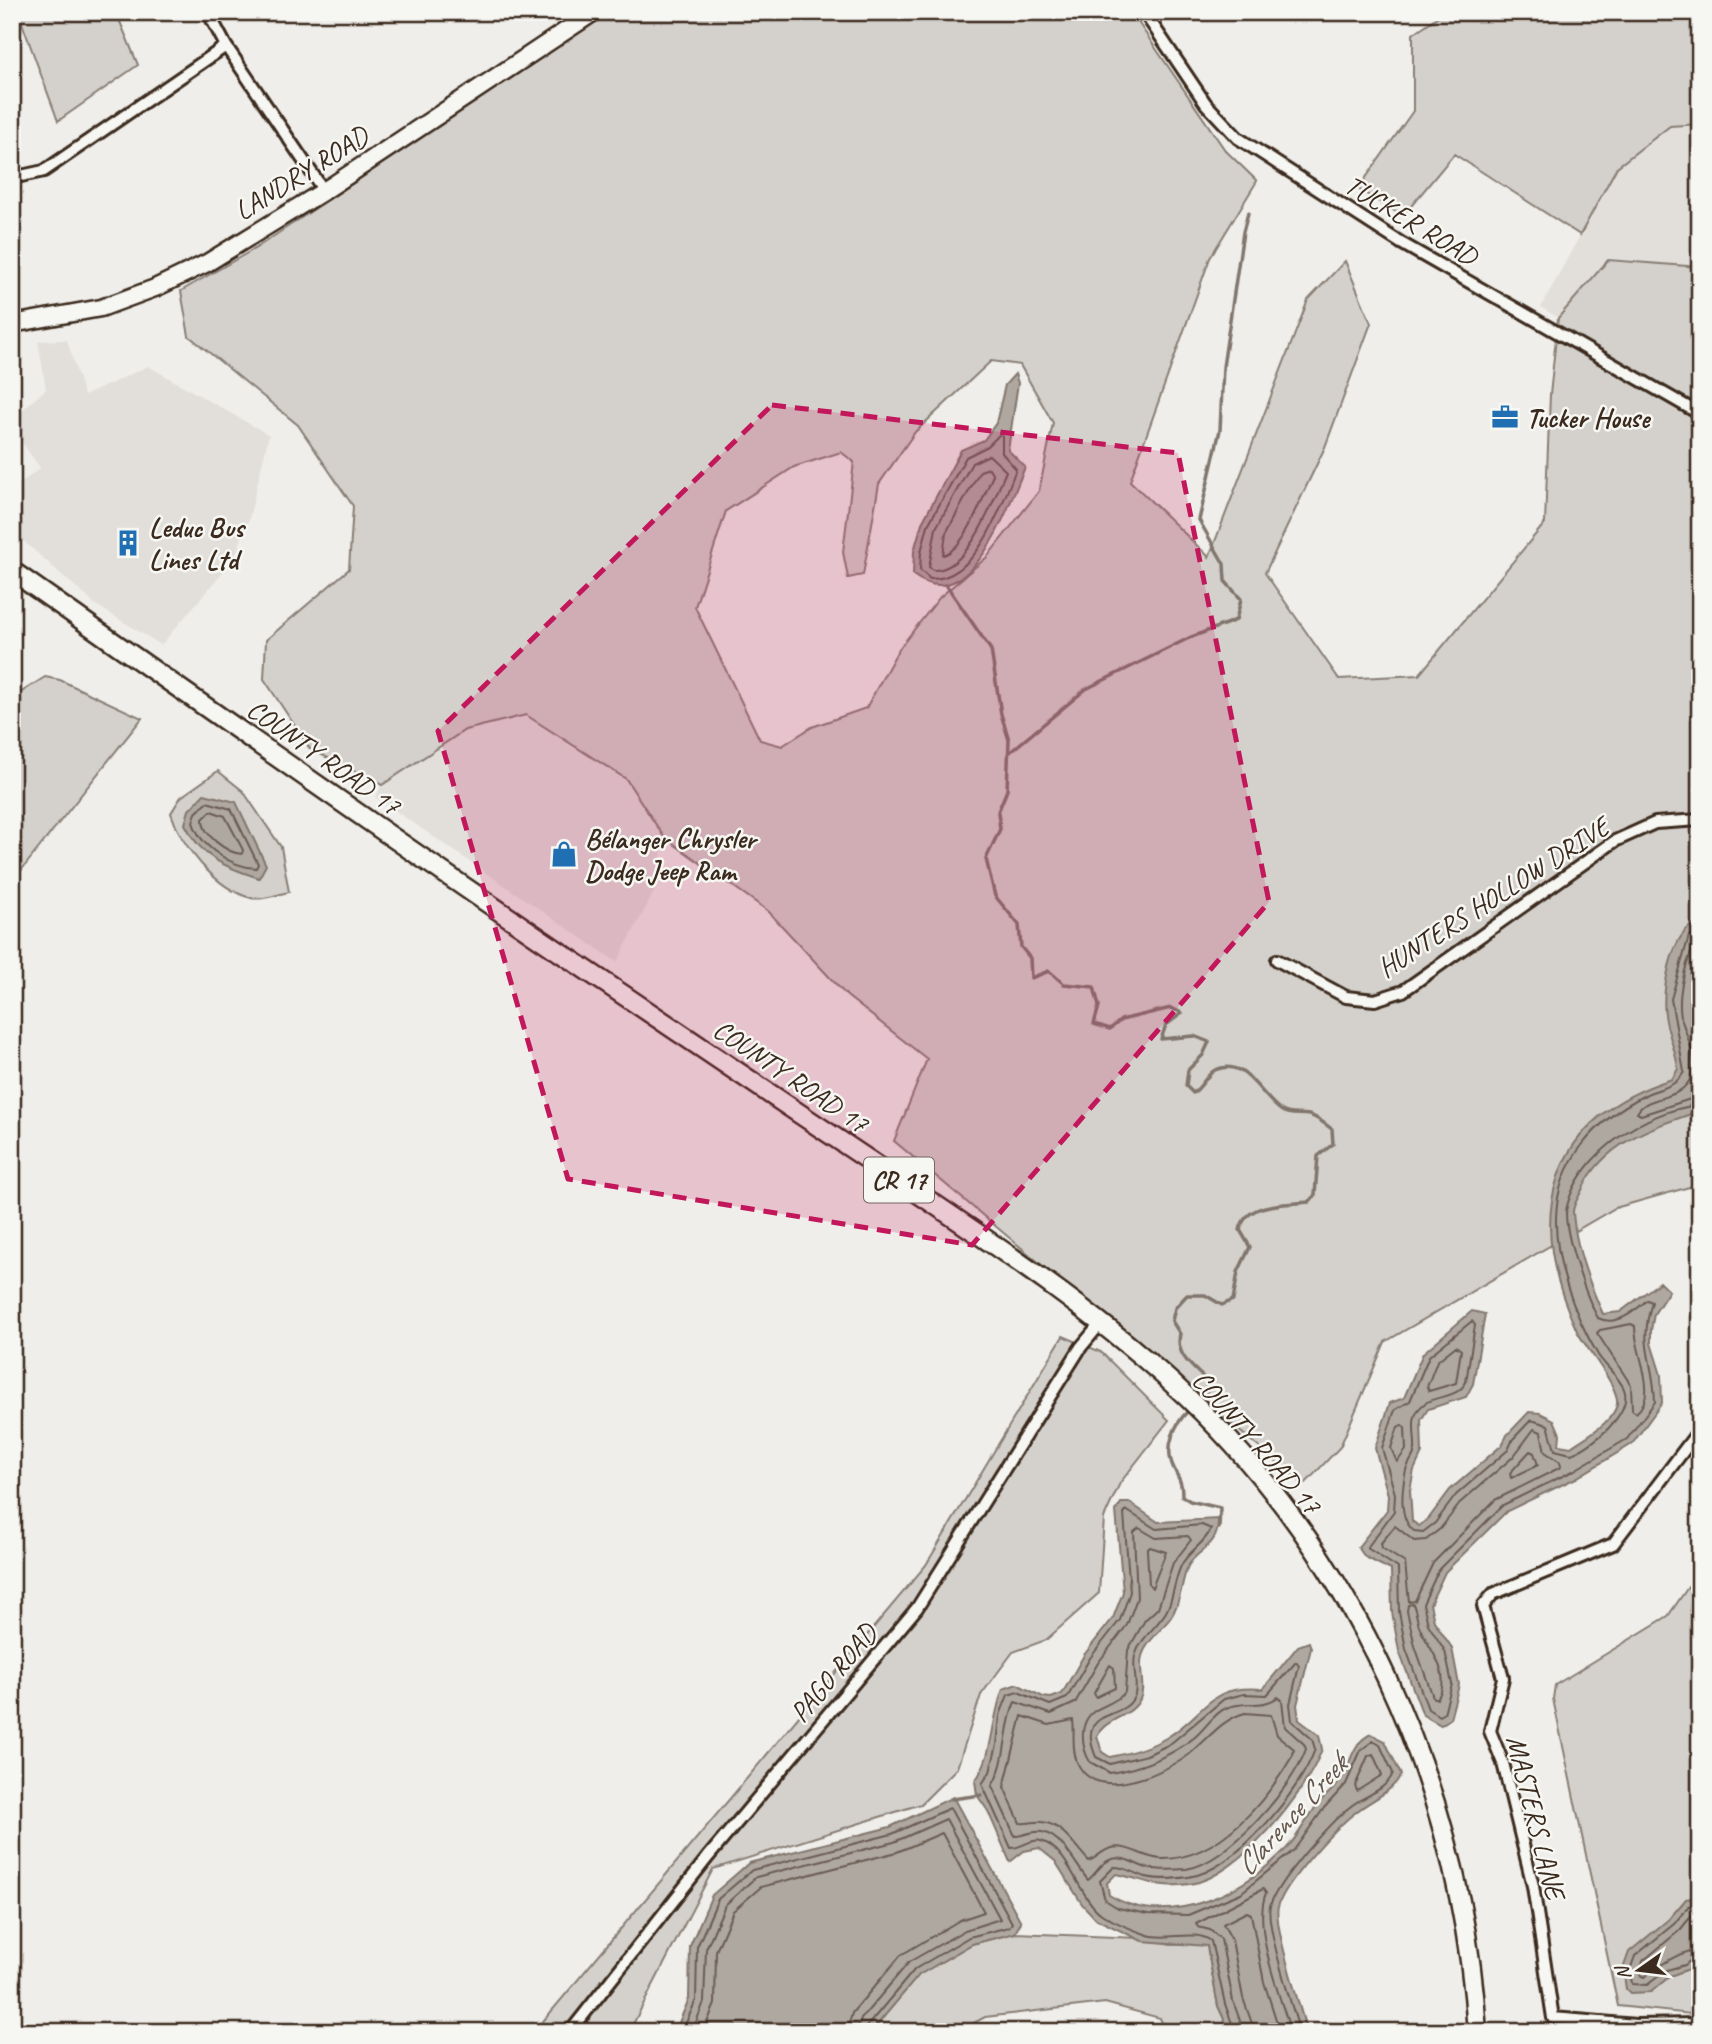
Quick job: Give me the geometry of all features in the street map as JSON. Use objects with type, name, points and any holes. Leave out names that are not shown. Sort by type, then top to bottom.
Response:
[{"type":"main road","name":"LANDRY ROAD","points":[[12,324],[101,308],[155,288],[207,263],[324,191],[594,12]]},
{"type":"main road","name":"COUNTY ROAD 17","points":[[12,571],[470,892],[995,1245],[1101,1323],[1172,1383],[1224,1435],[1272,1491],[1314,1549],[1384,1671],[1434,1793],[1451,1854],[1473,1968],[1477,2032]]},
{"type":"street","points":[[208,12],[226,46],[324,191]]},
{"type":"street","name":"TUCKER ROAD","points":[[1144,12],[1206,104],[1238,138],[1401,243],[1700,414]]},
{"type":"street","points":[[12,174],[21,176],[44,170],[226,46]]},
{"type":"street","name":"HUNTERS HOLLOW DRIVE","points":[[1277,960],[1346,997],[1375,1000],[1403,991],[1615,841],[1655,823],[1700,820]]},
{"type":"street","name":"PAGO ROAD","points":[[570,2032],[708,1857],[917,1608],[1081,1347],[1101,1323]]},
{"type":"street","name":"MASTERS LANE","points":[[1700,1429],[1613,1544],[1493,1594],[1483,1605],[1503,1678],[1490,1731],[1503,1763],[1533,1886],[1553,2018],[1636,2025],[1700,2024]]},
{"type":"highlighted area","points":[[772,405],[1178,453],[1269,902],[972,1245],[568,1179],[438,731]]},
{"type":"shaded area","points":[[18,12],[116,12],[138,65],[58,121]]},
{"type":"shaded area","points":[[610,12],[1131,12],[1225,150],[1257,181],[1210,258],[1130,481],[1209,557],[1308,300],[1345,261],[1371,323],[1325,447],[1265,573],[1339,679],[1419,675],[1545,523],[1550,395],[1558,318],[1608,260],[1700,267],[1700,1184],[1615,1208],[1385,1342],[1340,1447],[1304,1485],[894,1141],[927,1059],[847,996],[768,911],[664,837],[626,779],[526,715],[465,730],[382,785],[310,749],[264,679],[266,640],[349,569],[353,506],[298,425],[189,336],[181,291],[256,248]],"holes":[[[991,361],[1020,365],[1053,423],[1039,491],[987,557],[940,597],[898,650],[866,708],[812,727],[782,746],[760,740],[695,607],[726,511],[794,467],[841,452],[854,462],[843,552],[848,578],[863,575],[879,484],[915,432]]]},
{"type":"shaded area","points":[[1444,12],[1700,12],[1700,124],[1670,126],[1617,167],[1580,235],[1454,154],[1403,216],[1358,189],[1413,111],[1413,34]]},
{"type":"shaded area","points":[[1700,124],[1699,268],[1608,260],[1558,318],[1541,307],[1617,167],[1670,126]]},
{"type":"shaded area","points":[[67,340],[84,396],[148,366],[269,435],[249,519],[234,559],[161,645],[96,605],[12,531],[12,490],[40,468],[12,428],[12,419],[46,389],[38,341]]},
{"type":"shaded area","points":[[45,677],[60,680],[142,718],[12,882],[12,698]]},
{"type":"shaded area","points":[[526,715],[626,779],[664,837],[656,888],[617,962],[375,797],[382,785],[465,730]]},
{"type":"shaded area","points":[[218,771],[243,791],[281,847],[289,892],[260,899],[238,893],[213,876],[183,839],[171,813],[181,797]]},
{"type":"shaded area","points":[[1063,1336],[1101,1352],[1169,1420],[1120,1483],[1104,1518],[1099,1593],[1046,1640],[1013,1652],[981,1695],[957,1768],[921,1804],[713,1869],[629,2032],[534,2032],[926,1565]]},
{"type":"shaded area","points":[[1700,1570],[1700,2015],[1618,2006],[1553,1699],[1555,1685],[1668,1616]]},
{"type":"shaded area","points":[[1015,1933],[1140,1938],[1171,1944],[1202,1943],[1207,1946],[1218,2006],[1230,2032],[1166,2032],[1160,2018],[1105,2003],[985,2017],[957,2032],[871,2032],[918,1975],[972,1944]]},
{"type":"water","points":[[1015,374],[1018,383],[1008,450],[1025,467],[997,530],[984,552],[969,571],[953,582],[934,585],[913,575],[914,551],[922,523],[961,450],[984,440],[996,423],[1005,385]]},
{"type":"water","points":[[204,794],[236,802],[266,865],[259,878],[215,860],[191,836],[185,824],[189,810]]},
{"type":"water","points":[[1693,924],[1700,928],[1700,1111],[1647,1131],[1615,1149],[1590,1175],[1573,1212],[1584,1265],[1603,1314],[1620,1312],[1660,1282],[1669,1291],[1654,1314],[1651,1330],[1651,1343],[1661,1375],[1662,1403],[1632,1444],[1576,1478],[1507,1511],[1445,1572],[1430,1604],[1434,1621],[1452,1648],[1459,1685],[1450,1719],[1441,1725],[1423,1715],[1399,1651],[1392,1612],[1391,1570],[1365,1557],[1358,1547],[1387,1510],[1388,1495],[1375,1448],[1390,1403],[1404,1398],[1423,1353],[1472,1311],[1485,1314],[1473,1384],[1466,1397],[1428,1409],[1421,1420],[1422,1453],[1414,1470],[1410,1490],[1412,1521],[1419,1526],[1429,1518],[1450,1490],[1502,1445],[1507,1435],[1529,1412],[1540,1413],[1554,1420],[1560,1434],[1559,1445],[1571,1447],[1598,1428],[1615,1411],[1617,1397],[1602,1368],[1577,1331],[1561,1289],[1552,1249],[1551,1212],[1558,1177],[1573,1146],[1597,1119],[1630,1096],[1672,1079],[1678,1069],[1666,1022],[1666,979],[1678,941]]},
{"type":"water","points":[[1121,1503],[1130,1503],[1158,1522],[1218,1519],[1215,1537],[1189,1564],[1174,1612],[1144,1650],[1140,1699],[1131,1710],[1106,1725],[1097,1736],[1102,1752],[1110,1757],[1146,1747],[1180,1729],[1218,1696],[1230,1691],[1263,1689],[1298,1646],[1309,1642],[1311,1648],[1297,1705],[1299,1720],[1319,1735],[1322,1749],[1302,1787],[1286,1809],[1249,1850],[1229,1866],[1209,1878],[1178,1885],[1159,1885],[1116,1874],[1107,1883],[1109,1895],[1132,1905],[1156,1909],[1181,1908],[1227,1892],[1249,1879],[1287,1848],[1318,1804],[1340,1781],[1359,1743],[1371,1734],[1385,1741],[1401,1775],[1392,1787],[1356,1812],[1324,1842],[1290,1884],[1278,1907],[1283,1948],[1307,2032],[1230,2032],[1218,2006],[1207,1946],[1142,1941],[1096,1919],[1082,1904],[1055,1861],[1039,1848],[1024,1851],[1010,1862],[988,1811],[977,1795],[975,1781],[986,1760],[1003,1689],[1017,1684],[1043,1697],[1051,1698],[1062,1694],[1084,1655],[1113,1618],[1123,1592],[1116,1511]]},
{"type":"water","points":[[953,1797],[1021,1922],[1015,1933],[972,1944],[919,1975],[871,2032],[675,2032],[689,1999],[690,1946],[712,1895],[749,1863],[890,1827]]},
{"type":"water","points":[[1699,1897],[1700,1965],[1670,1976],[1651,1992],[1630,1993],[1626,1989],[1623,1969],[1629,1952],[1669,1919],[1686,1899]]},
{"type":"waterway","points":[[1009,753],[1086,689],[1189,638],[1236,620],[1241,599],[1225,581],[1224,564],[1199,520],[1220,430],[1223,367],[1248,213]]},
{"type":"waterway","points":[[947,586],[991,650],[1001,714],[1009,740],[1007,790],[998,812],[1000,829],[986,859],[995,896],[1019,925],[1021,947],[1030,958],[1031,978],[1049,971],[1064,984],[1094,987],[1099,1006],[1094,1024],[1110,1029],[1121,1020],[1171,1008],[1182,1013],[1166,1025],[1161,1039],[1194,1036],[1209,1042],[1203,1055],[1188,1070],[1186,1086],[1193,1093],[1215,1070],[1226,1067],[1235,1069],[1252,1080],[1282,1111],[1312,1116],[1332,1129],[1333,1144],[1318,1156],[1315,1195],[1309,1202],[1268,1206],[1258,1209],[1244,1221],[1240,1230],[1250,1247],[1238,1272],[1233,1300],[1222,1305],[1205,1295],[1187,1295],[1175,1308],[1172,1321],[1180,1334],[1182,1354],[1206,1380],[1207,1391],[1201,1397]]},
{"type":"waterway","points":[[1187,1412],[1172,1436],[1170,1457],[1180,1482],[1182,1496],[1190,1501],[1220,1508],[1219,1528]]},
{"type":"waterway","name":"Clarence Creek","points":[[952,1799],[981,1795]]},
{"type":"place","name":"Tucker House","points":[[1505,417]]},
{"type":"place","name":"Leduc Bus Lines Ltd","points":[[128,543]]},
{"type":"place","name":"Bélanger Chrysler Dodge Jeep Ram","points":[[564,854]]}]
